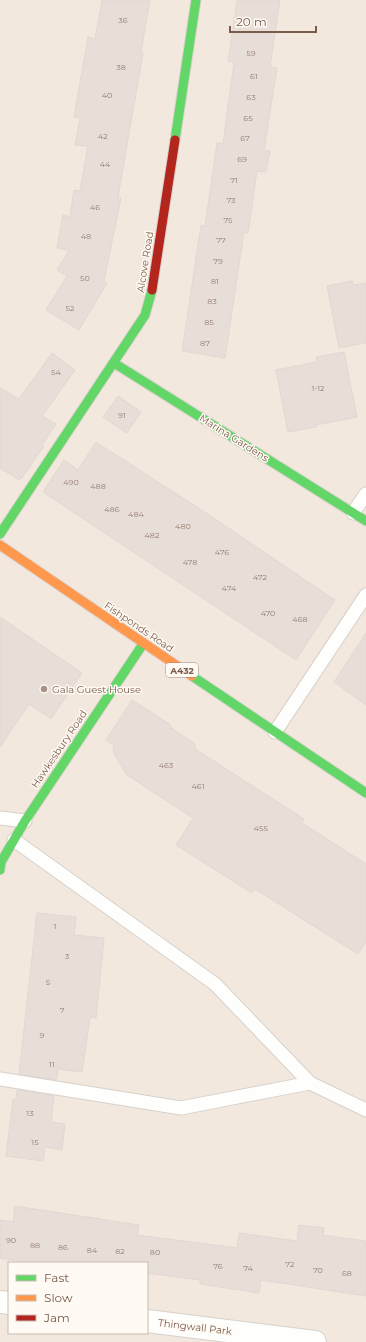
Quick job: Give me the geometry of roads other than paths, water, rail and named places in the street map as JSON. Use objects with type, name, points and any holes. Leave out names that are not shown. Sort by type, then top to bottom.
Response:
[{"type":"street","name":"Alcove Road","points":[[0,534],[145,315],[151,296],[196,0]]},
{"type":"street","name":"Marina Gardens","points":[[114,363],[366,521]]},
{"type":"street","name":"Fishponds Road","points":[[0,545],[143,644],[366,793]]},
{"type":"street","name":"Hawkesbury Road","points":[[0,870],[1,862],[25,821],[143,644]]},
{"type":"street","name":"Thingwall Park","points":[[148,1321],[315,1342]]},
{"type":"lane","points":[[353,513],[366,494]]},
{"type":"lane","points":[[275,732],[366,595]]},
{"type":"lane","points":[[0,818],[25,821]]},
{"type":"lane","points":[[14,840],[216,984],[310,1083],[366,1110]]},
{"type":"lane","points":[[0,1079],[181,1108],[310,1083]]},
{"type":"place","name":"Gala Guest House","points":[[44,689]]}]
